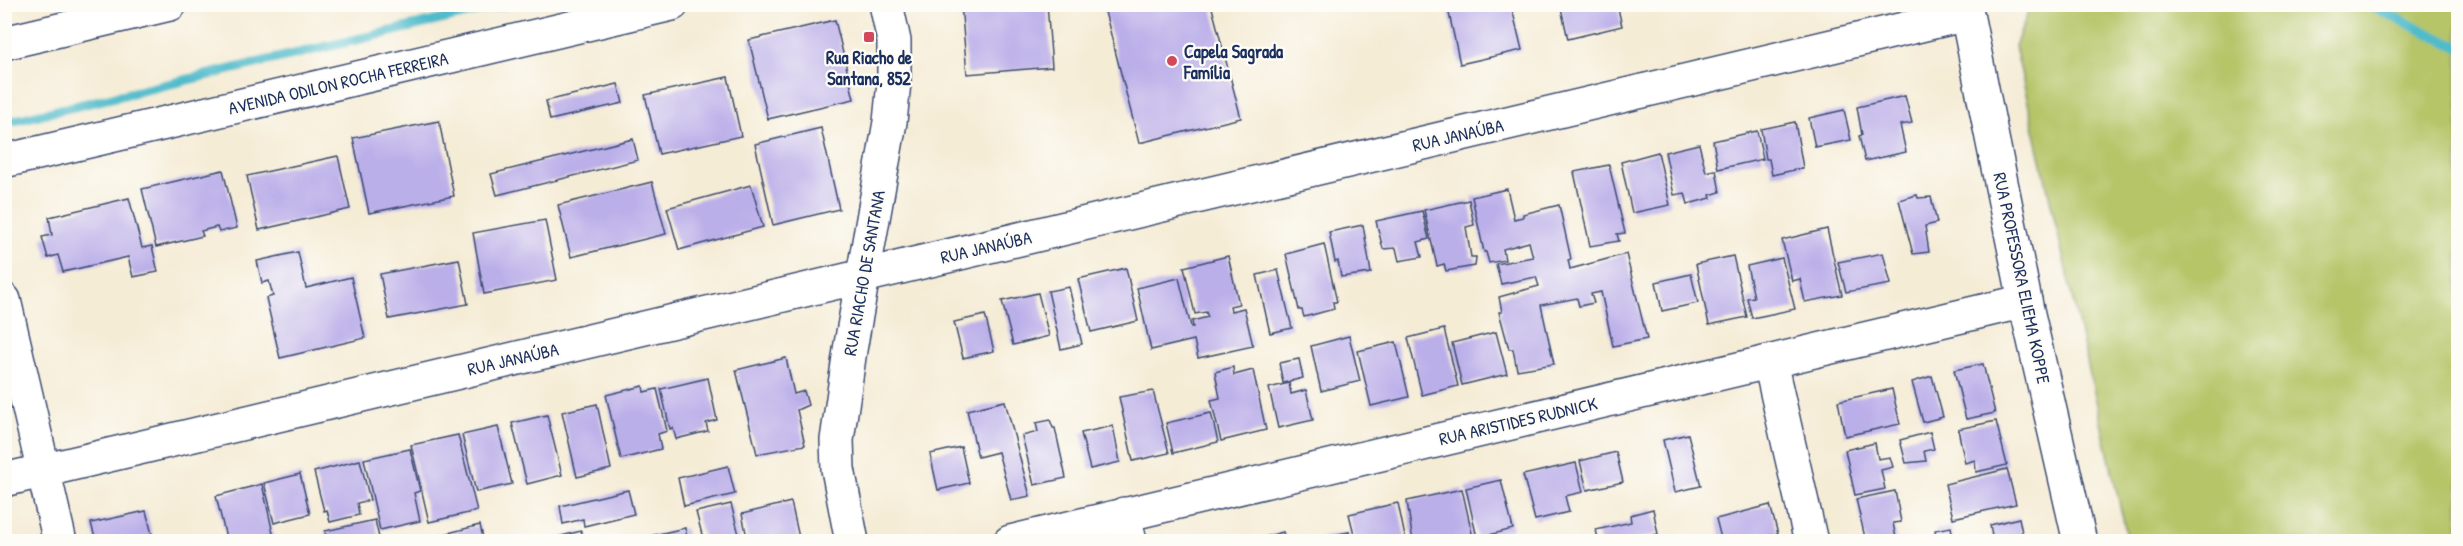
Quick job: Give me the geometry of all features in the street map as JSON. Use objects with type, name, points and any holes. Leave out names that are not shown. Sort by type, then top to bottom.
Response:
[{"type":"street","points":[[4,43],[170,4]]},
{"type":"street","name":"AVENIDA ODILON ROCHA FERREIRA","points":[[4,161],[672,4]]},
{"type":"street","name":"RUA RIACHO DE SANTANA","points":[[852,542],[838,469],[837,440],[890,122],[894,81],[894,41],[886,4]]},
{"type":"street","name":"RUA JANAÚBA","points":[[4,480],[863,276],[1969,9]]},
{"type":"street","name":"RUA PROFESSORA ELIEMA KOPPE","points":[[1969,9],[2025,301],[2080,542]]},
{"type":"street","points":[[4,300],[60,542]]},
{"type":"street","name":"RUA ARISTIDES RUDNICK","points":[[1010,542],[1127,528],[1770,362],[2025,301]]},
{"type":"street","points":[[1770,362],[1811,542]]},
{"type":"green space","points":[[2453,4],[2458,7],[2458,541],[2128,541],[2015,46],[2031,5]]},
{"type":"building","points":[[961,4],[1047,4],[1052,67],[967,74]]},
{"type":"building","name":"Capela Sagrada Família","points":[[1103,4],[1211,4],[1241,118],[1139,143]]},
{"type":"building","points":[[1447,4],[1511,4],[1522,50],[1460,64]]},
{"type":"building","points":[[1560,4],[1617,4],[1622,26],[1568,39]]},
{"type":"building","points":[[835,20],[854,99],[768,119],[749,40]]},
{"type":"building","points":[[728,77],[741,136],[659,154],[645,95]]},
{"type":"building","points":[[618,84],[623,103],[550,120],[546,101]]},
{"type":"building","points":[[1905,96],[1912,123],[1900,125],[1906,152],[1865,161],[1859,136],[1862,135],[1857,107]]},
{"type":"building","points":[[1844,110],[1851,140],[1815,147],[1809,118]]},
{"type":"building","points":[[439,121],[454,196],[369,213],[353,138]]},
{"type":"building","points":[[1795,122],[1803,168],[1772,175],[1769,159],[1766,159],[1761,129]]},
{"type":"building","points":[[821,128],[839,209],[773,225],[755,144]]},
{"type":"building","points":[[1757,131],[1763,159],[1718,169],[1713,141]]},
{"type":"building","points":[[633,139],[638,160],[497,195],[491,174]]},
{"type":"building","points":[[1699,144],[1706,172],[1716,170],[1720,192],[1710,195],[1711,198],[1688,204],[1685,193],[1674,195],[1665,152]]},
{"type":"building","points":[[1658,152],[1670,205],[1632,213],[1621,162]]},
{"type":"building","points":[[338,156],[350,209],[259,230],[247,176]]},
{"type":"building","points":[[1609,165],[1625,233],[1617,234],[1619,241],[1590,246],[1574,172]]},
{"type":"building","points":[[223,170],[237,228],[219,232],[217,227],[201,231],[203,236],[156,247],[142,189]]},
{"type":"building","points":[[652,182],[666,234],[571,257],[558,205]]},
{"type":"building","points":[[751,185],[763,227],[679,250],[667,208]]},
{"type":"building","points":[[1507,189],[1514,219],[1523,217],[1523,214],[1559,205],[1571,259],[1568,260],[1570,269],[1626,254],[1647,339],[1613,346],[1601,292],[1591,294],[1594,303],[1579,306],[1577,298],[1541,305],[1554,364],[1517,370],[1513,349],[1509,349],[1499,312],[1502,312],[1499,297],[1539,286],[1536,277],[1501,284],[1496,264],[1533,257],[1529,242],[1503,249],[1505,260],[1489,263],[1486,252],[1484,252],[1472,197]]},
{"type":"building","points":[[1917,195],[1918,198],[1931,197],[1937,223],[1925,226],[1929,252],[1913,254],[1899,200]]},
{"type":"building","points":[[129,198],[142,248],[152,246],[158,272],[133,277],[128,257],[63,272],[58,255],[48,258],[42,237],[52,235],[49,217]]},
{"type":"building","points":[[1469,200],[1474,225],[1466,227],[1471,257],[1476,257],[1475,266],[1446,271],[1444,264],[1437,266],[1424,210]]},
{"type":"building","points":[[1422,211],[1429,239],[1418,242],[1422,257],[1399,261],[1396,248],[1383,249],[1376,221]]},
{"type":"building","points":[[545,220],[557,280],[484,294],[473,233]]},
{"type":"building","points":[[1363,225],[1371,273],[1341,277],[1338,261],[1335,262],[1329,232]]},
{"type":"building","points":[[1827,229],[1842,295],[1805,302],[1800,279],[1792,281],[1782,240]]},
{"type":"building","points":[[1324,244],[1337,302],[1333,302],[1334,309],[1304,317],[1302,310],[1299,310],[1286,254]]},
{"type":"building","points":[[298,252],[306,288],[351,277],[365,338],[280,358],[266,298],[273,296],[269,281],[262,283],[257,261]]},
{"type":"building","points":[[1883,253],[1891,284],[1846,292],[1838,262]]},
{"type":"building","points":[[1228,256],[1239,304],[1230,306],[1231,311],[1244,308],[1253,346],[1198,358],[1194,340],[1151,350],[1137,288],[1179,278],[1191,327],[1193,327],[1192,321],[1208,317],[1206,312],[1195,314],[1184,267]]},
{"type":"building","points":[[1733,256],[1747,317],[1709,325],[1696,264]]},
{"type":"building","points":[[1782,258],[1795,309],[1752,318],[1747,298],[1754,297],[1747,266]]},
{"type":"building","points":[[459,259],[468,304],[389,319],[380,274]]},
{"type":"building","points":[[1126,268],[1138,321],[1091,332],[1078,279]]},
{"type":"building","points":[[1278,270],[1292,328],[1270,333],[1257,275]]},
{"type":"building","points":[[1691,274],[1698,303],[1662,311],[1656,282]]},
{"type":"building","points":[[1069,287],[1082,344],[1061,349],[1048,291]]},
{"type":"building","points":[[1038,293],[1049,336],[1013,345],[1002,301]]},
{"type":"building","points":[[985,315],[994,351],[963,358],[954,322]]},
{"type":"building","points":[[1444,329],[1458,386],[1422,395],[1408,338]]},
{"type":"building","points":[[1496,332],[1507,374],[1462,385],[1452,343]]},
{"type":"building","points":[[1349,336],[1360,381],[1321,391],[1311,346]]},
{"type":"building","points":[[1396,342],[1409,397],[1371,406],[1358,351]]},
{"type":"building","points":[[786,358],[794,394],[804,391],[808,405],[797,410],[805,445],[757,454],[736,370]]},
{"type":"building","points":[[1299,359],[1303,378],[1283,383],[1279,363]]},
{"type":"building","points":[[1983,364],[1995,413],[1966,419],[1954,370]]},
{"type":"building","points":[[1233,367],[1234,375],[1253,370],[1266,430],[1221,441],[1211,400],[1220,398],[1215,372]]},
{"type":"building","points":[[1932,376],[1943,417],[1923,422],[1912,382]]},
{"type":"building","points":[[708,378],[717,420],[706,423],[708,431],[676,439],[673,428],[670,429],[661,389]]},
{"type":"building","points":[[1289,383],[1291,394],[1306,390],[1313,420],[1278,428],[1269,388]]},
{"type":"building","points":[[643,386],[644,392],[657,389],[667,431],[658,434],[661,449],[621,459],[606,395]]},
{"type":"building","points":[[1892,389],[1900,424],[1845,436],[1838,401]]},
{"type":"building","points":[[1153,391],[1169,453],[1133,461],[1119,397]]},
{"type":"building","points":[[1005,401],[1030,496],[1011,500],[998,452],[978,457],[967,410]]},
{"type":"building","points":[[597,404],[611,469],[577,477],[562,412]]},
{"type":"building","points":[[1211,413],[1218,442],[1173,453],[1166,423]]},
{"type":"building","points":[[547,415],[562,475],[527,484],[512,423]]},
{"type":"building","points":[[1050,420],[1055,428],[1066,478],[1034,485],[1022,436],[1038,432],[1036,423]]},
{"type":"building","points":[[1996,421],[2007,465],[1976,472],[1975,460],[1965,463],[1958,429]]},
{"type":"building","points":[[1113,426],[1120,462],[1090,469],[1081,433]]},
{"type":"building","points":[[498,427],[512,484],[476,492],[462,435]]},
{"type":"building","points":[[1930,432],[1934,449],[1924,451],[1926,461],[1906,463],[1900,440]]},
{"type":"building","points":[[1688,434],[1701,486],[1675,492],[1663,440]]},
{"type":"building","points":[[458,435],[477,511],[429,522],[411,445]]},
{"type":"building","points":[[1875,443],[1878,459],[1890,457],[1893,467],[1881,470],[1885,489],[1855,495],[1845,450]]},
{"type":"building","points":[[961,447],[969,483],[938,490],[930,454]]},
{"type":"building","points":[[410,449],[420,491],[414,493],[420,521],[380,530],[364,459]]},
{"type":"building","points":[[1616,452],[1623,482],[1587,490],[1580,461]]},
{"type":"building","points":[[360,460],[370,500],[357,503],[359,515],[330,522],[327,510],[324,511],[314,472]]},
{"type":"building","points":[[1576,463],[1583,492],[1565,496],[1569,512],[1535,520],[1523,475]]},
{"type":"building","points":[[728,466],[735,494],[684,506],[678,478]]},
{"type":"building","points":[[2007,469],[2016,504],[1953,518],[1945,484]]},
{"type":"building","points":[[300,474],[310,514],[274,523],[264,483]]},
{"type":"building","points":[[1501,480],[1513,529],[1477,538],[1466,488]]},
{"type":"building","points":[[262,484],[275,542],[227,542],[216,496]]},
{"type":"building","points":[[1462,489],[1474,542],[1413,542],[1407,501]]},
{"type":"building","points":[[628,490],[634,514],[584,526],[583,519],[563,524],[560,506]]},
{"type":"building","points":[[1895,491],[1901,522],[1893,523],[1896,538],[1883,542],[1866,542],[1856,499]]},
{"type":"building","points":[[791,502],[800,542],[748,542],[742,514]]},
{"type":"building","points":[[1398,503],[1406,542],[1356,542],[1349,514]]},
{"type":"building","points":[[731,504],[741,542],[704,542],[696,512]]},
{"type":"building","points":[[1770,505],[1778,534],[1760,538],[1761,542],[1722,542],[1716,519]]},
{"type":"building","points":[[1653,509],[1658,534],[1628,542],[1599,542],[1596,530],[1631,522],[1630,515]]},
{"type":"building","points":[[146,511],[154,542],[96,542],[91,523]]},
{"type":"building","points":[[2019,518],[2024,542],[1993,542],[1990,525]]},
{"type":"building","points":[[375,520],[380,542],[304,542],[326,536],[325,531]]},
{"type":"building","points":[[480,525],[484,542],[416,542],[416,541]]},
{"type":"building","points":[[1951,527],[1954,542],[1937,542],[1935,530]]},
{"type":"building","points":[[685,528],[688,542],[642,542],[641,538]]},
{"type":"building","points":[[581,531],[584,542],[542,542],[542,541]]},
{"type":"building","points":[[1283,532],[1286,542],[1251,542],[1251,541]]},
{"type":"building","points":[[1349,532],[1351,542],[1307,542],[1328,536]]},
{"type":"waterway","points":[[4,123],[507,4]]},
{"type":"waterway","points":[[2366,4],[2458,47]]},
{"type":"place","name":"Rua Riacho de Santana, 852","points":[[869,37]]},
{"type":"place","name":"Capela Sagrada Família","points":[[1172,61]]}]
